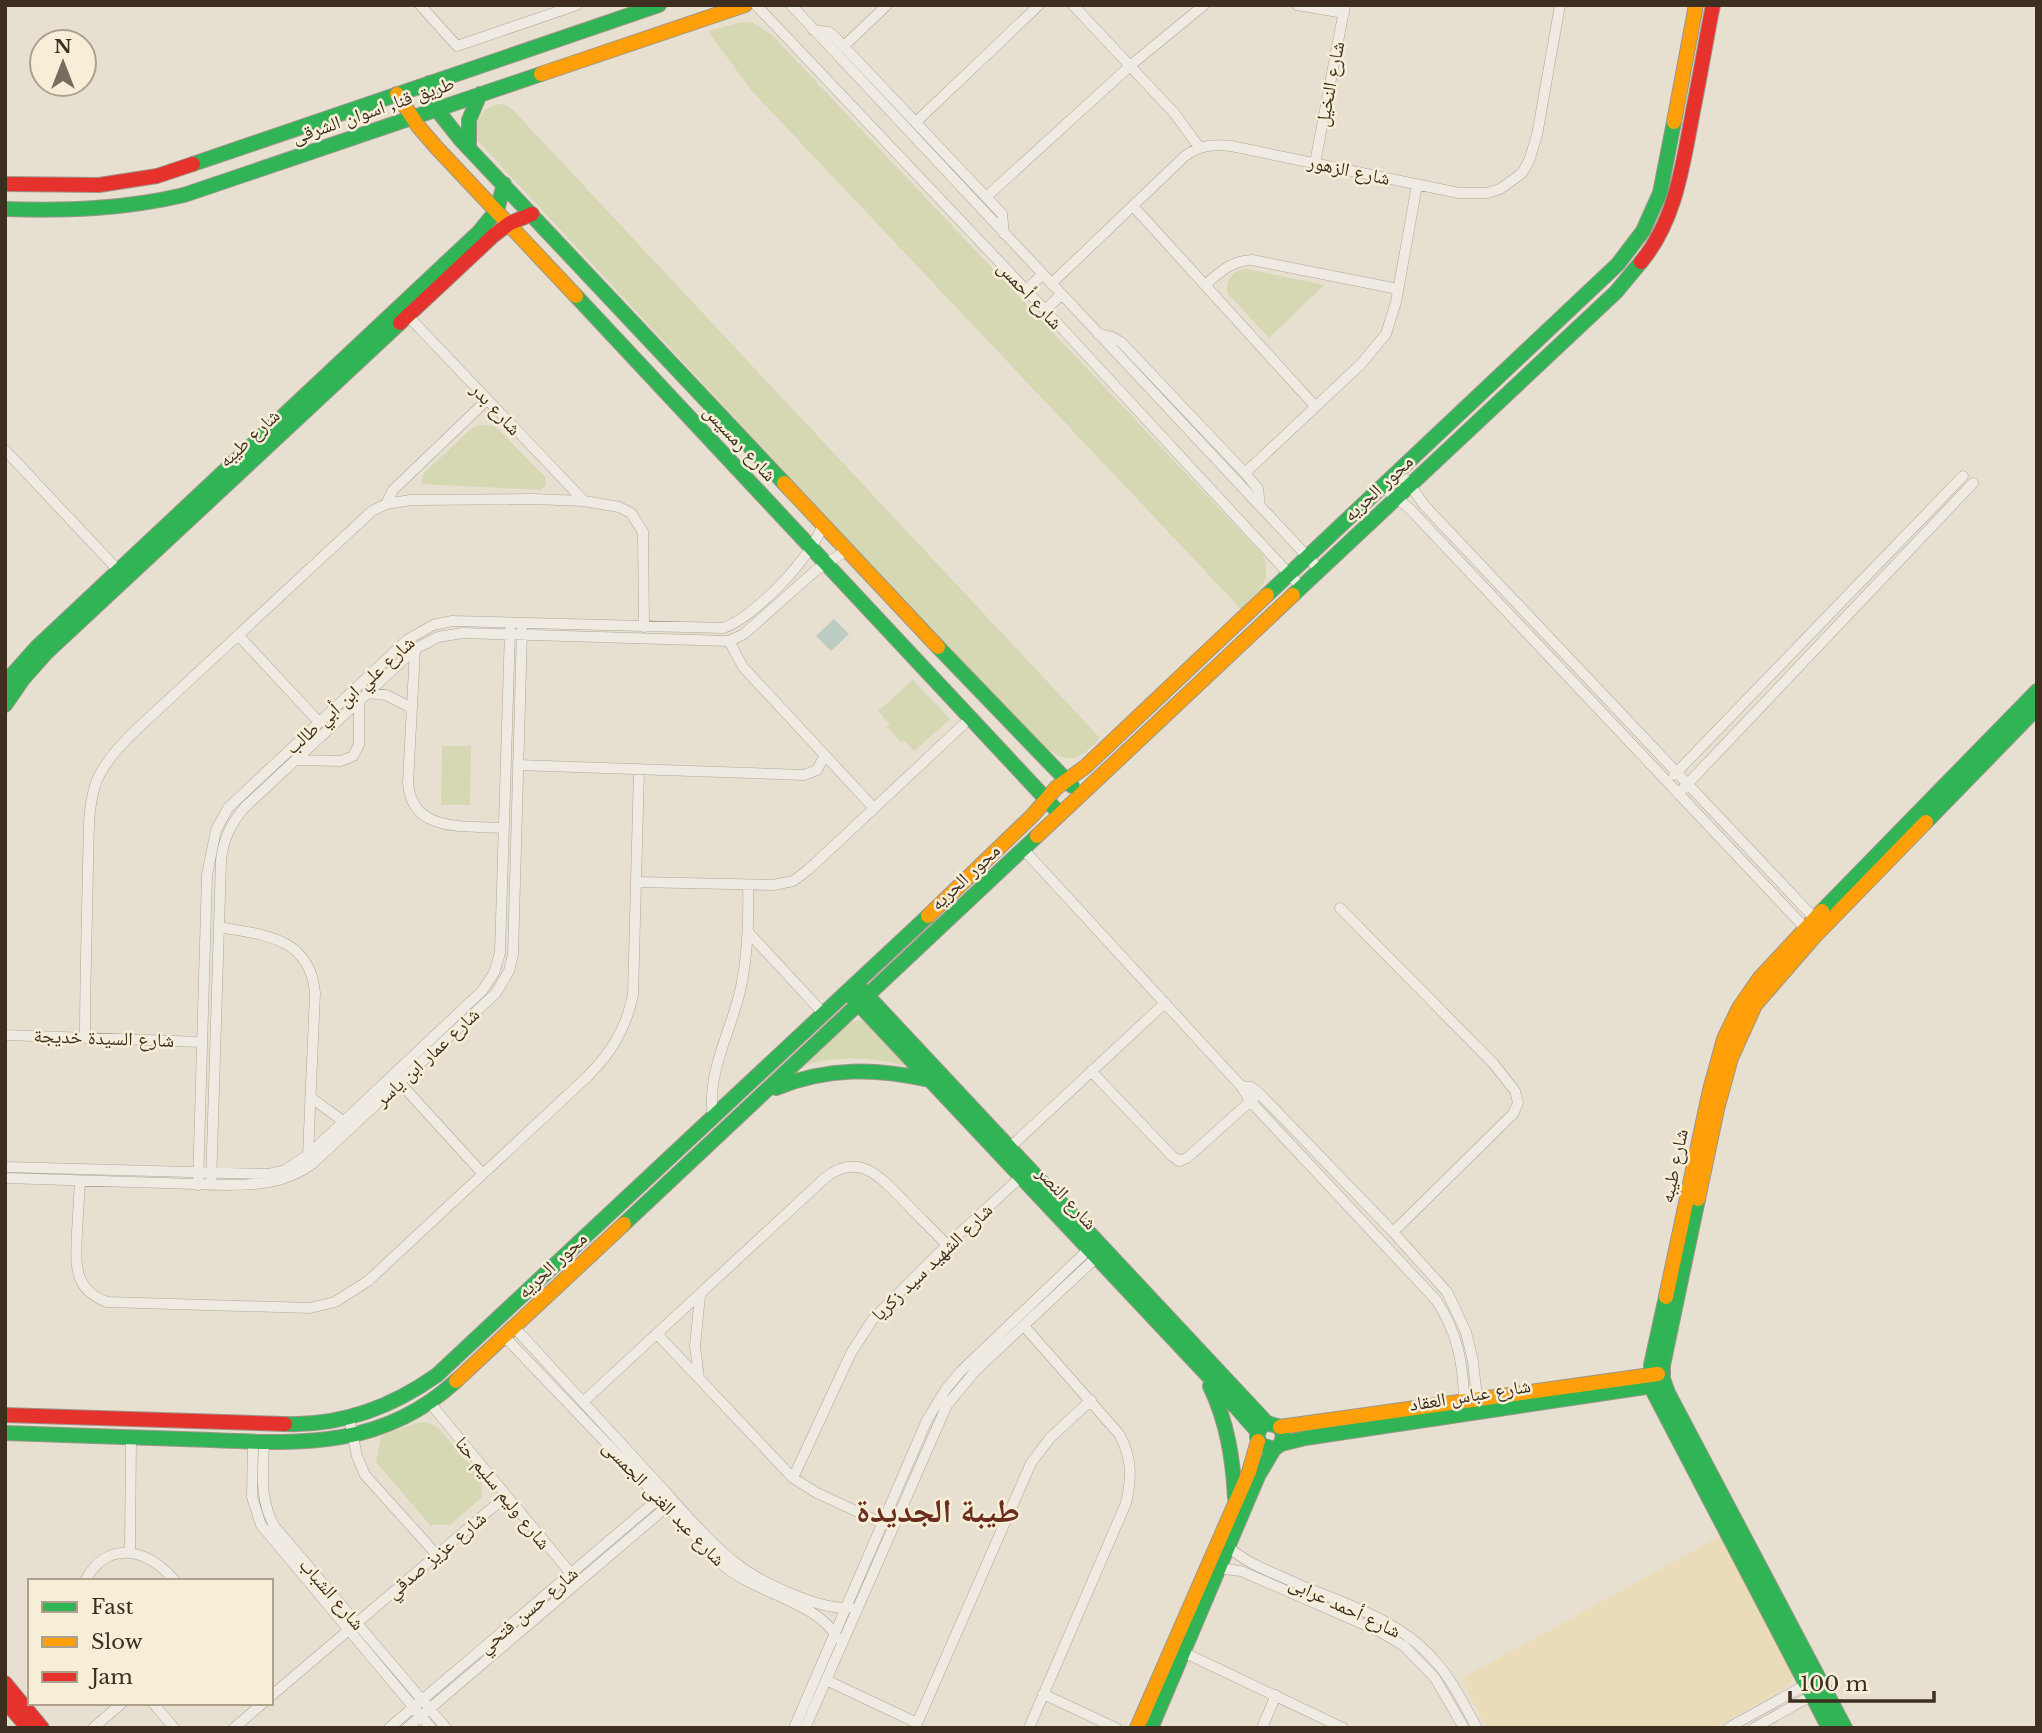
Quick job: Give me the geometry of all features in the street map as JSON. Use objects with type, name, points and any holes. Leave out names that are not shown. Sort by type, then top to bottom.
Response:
[{"type":"main road","name":"طريق قنا, اسوان الشرقى","points":[[5,184],[89,186],[157,176],[659,5]]},
{"type":"main road","name":"طريق قنا, اسوان الشرقى","points":[[5,209],[100,210],[163,201],[745,5]]},
{"type":"main road","name":"محور الحريه","points":[[5,1415],[304,1425],[349,1418],[394,1403],[437,1375],[852,988],[1033,815],[1046,798],[1085,767],[1605,278],[1638,240],[1653,212],[1662,183],[1696,5]]},
{"type":"main road","name":"محور الحريه","points":[[5,1433],[313,1442],[352,1436],[391,1424],[430,1403],[765,1093],[1396,496],[1616,292],[1652,249],[1667,220],[1678,187],[1713,5]]},
{"type":"main road","name":"شارع رمسيس","points":[[429,83],[437,108],[447,124],[1080,794]]},
{"type":"main road","name":"شارع رمسيس","points":[[397,94],[411,117],[436,147],[497,209],[1060,814]]},
{"type":"main road","points":[[469,148],[469,120],[480,94]]},
{"type":"main road","name":"شارع طيبه","points":[[5,705],[46,653],[479,232],[497,209],[504,184]]},
{"type":"main road","name":"شارع طيبه","points":[[5,683],[37,647],[118,570],[226,479],[408,316],[494,234],[510,223],[533,214]]},
{"type":"main road","name":"شارع طيبه","points":[[1657,1380],[1706,1108],[1724,1039],[1748,993],[1967,771],[2037,691]]},
{"type":"main road","name":"شارع طيبه","points":[[1967,771],[2037,708]]},
{"type":"main road","points":[[992,855],[1004,867]]},
{"type":"main road","name":"شارع النصر","points":[[852,988],[1266,1431]]},
{"type":"main road","points":[[765,1093],[804,1077],[845,1069],[935,1077]]},
{"type":"main road","name":"شارع النصر","points":[[1097,1250],[1202,1369],[1266,1431]]},
{"type":"main road","points":[[1202,1369],[1220,1406],[1228,1431],[1235,1503]]},
{"type":"main road","points":[[1657,1380],[1815,1687],[1829,1728]]},
{"type":"main road","name":"شارع عباس العقاد","points":[[1266,1431],[1470,1399],[1657,1380]]},
{"type":"main road","name":"شارع عباس العقاد","points":[[1277,1446],[1305,1438],[1657,1380]]},
{"type":"main road","points":[[1266,1431],[1264,1448],[1277,1446]]},
{"type":"main road","points":[[1137,1728],[1258,1476],[1283,1435],[1266,1431]]},
{"type":"main road","points":[[1225,1543],[1235,1503],[1266,1431]]},
{"type":"main road","points":[[1150,1728],[1183,1652],[1214,1568]]},
{"type":"main road","points":[[5,1683],[43,1728]]},
{"type":"main road","points":[[1815,1687],[1845,1728]]},
{"type":"main road","points":[[5,1701],[28,1728]]},
{"type":"street","points":[[420,5],[457,46],[577,5]]},
{"type":"street","name":"شارع أحمس","points":[[756,5],[1045,310],[1301,587]]},
{"type":"street","name":"شارع أحمس","points":[[791,5],[1319,569]]},
{"type":"street","points":[[844,46],[887,5]]},
{"type":"street","points":[[916,122],[1039,5]]},
{"type":"street","points":[[1051,284],[1185,156],[1199,148],[1175,114],[1073,5]]},
{"type":"street","points":[[986,197],[1131,65],[1204,5]]},
{"type":"street","points":[[1297,5],[1344,9]]},
{"type":"street","name":"شارع الزهور","points":[[1199,148],[1210,145],[1231,146],[1459,193],[1487,194],[1500,189],[1522,173],[1533,149],[1560,5]]},
{"type":"street","name":"شارع النخيل","points":[[1315,163],[1344,9]]},
{"type":"street","points":[[813,30],[829,32],[916,122],[1002,215],[1004,234]]},
{"type":"street","points":[[1245,473],[1380,343],[1391,324],[1417,185]]},
{"type":"street","points":[[1133,206],[1315,406]]},
{"type":"street","points":[[1205,285],[1234,262],[1252,260],[1398,289]]},
{"type":"street","points":[[1026,290],[1042,275]]},
{"type":"street","points":[[1045,310],[1061,295]]},
{"type":"street","name":"شارع بدر","points":[[408,316],[584,502]]},
{"type":"street","points":[[1098,334],[1121,342],[1245,473],[1258,489],[1260,506]]},
{"type":"street","points":[[85,1038],[88,838],[97,782],[108,761],[120,746],[238,635],[382,505],[396,486],[487,400]]},
{"type":"street","points":[[5,450],[118,570]]},
{"type":"street","points":[[1399,471],[1408,486],[1688,783],[1814,928]]},
{"type":"street","points":[[1667,782],[1963,476]]},
{"type":"street","points":[[1678,794],[1973,482]]},
{"type":"street","points":[[1382,486],[1396,496],[1539,644],[1678,794],[1814,928]]},
{"type":"street","points":[[382,505],[411,500],[521,499],[584,502],[619,507],[631,513],[640,525],[644,539],[644,627]]},
{"type":"street","points":[[382,505],[386,518]]},
{"type":"street","name":"شارع علي ابن أبي طالب","points":[[198,1185],[207,875],[216,830],[228,808],[407,640],[424,629],[452,621],[715,629],[737,622],[797,567],[813,547],[823,524]]},
{"type":"street","points":[[847,550],[827,562],[744,634],[729,640],[743,667],[873,807]]},
{"type":"street","name":"شارع عمار ابن ياسر","points":[[5,1178],[198,1185],[211,1179],[276,1173],[293,1166],[308,1155],[482,991],[491,980],[500,953],[510,622]]},
{"type":"street","name":"شارع عمار ابن ياسر","points":[[5,1167],[198,1173],[211,1179],[248,1185],[278,1181],[304,1170],[490,999],[509,971],[513,954],[522,623]]},
{"type":"street","name":"شارع علي ابن أبي طالب","points":[[211,1179],[219,878],[222,848],[238,814],[415,649],[446,634],[729,640]]},
{"type":"street","points":[[238,635],[319,722]]},
{"type":"street","points":[[415,649],[408,783],[409,796],[414,807],[432,822],[503,828]]},
{"type":"street","points":[[296,760],[341,761],[353,756],[359,745],[363,697],[396,698],[412,709]]},
{"type":"street","points":[[636,882],[773,886],[793,881],[963,725]]},
{"type":"street","points":[[518,765],[804,775],[817,770],[825,755]]},
{"type":"street","points":[[80,1181],[76,1268],[84,1286],[98,1298],[117,1303],[298,1308],[335,1302],[368,1281],[597,1067],[618,1040],[633,995],[639,769]]},
{"type":"street","points":[[1023,849],[1241,1086],[1250,1101],[1436,1300],[1457,1342],[1470,1399]]},
{"type":"street","points":[[713,1117],[713,1083],[741,987],[748,932],[748,885]]},
{"type":"street","points":[[1340,908],[1473,1040],[1513,1087],[1518,1103],[1513,1114],[1393,1232]]},
{"type":"street","points":[[219,927],[279,940],[297,952],[310,970],[315,993],[308,1155]]},
{"type":"street","points":[[748,932],[823,1013]]},
{"type":"street","points":[[1005,1151],[1165,1003]]},
{"type":"street","name":"شارع السيدة خديجة","points":[[5,1035],[202,1042]]},
{"type":"street","points":[[1091,1071],[1172,1156],[1180,1160],[1187,1158],[1260,1094]]},
{"type":"street","points":[[400,1083],[483,1174]]},
{"type":"street","points":[[1241,1086],[1251,1087],[1260,1094],[1393,1232],[1455,1304],[1470,1346],[1470,1399]]},
{"type":"street","points":[[310,1097],[343,1121]]},
{"type":"street","points":[[583,1402],[825,1178],[842,1168],[852,1166],[873,1172],[947,1245]]},
{"type":"street","name":"شارع الشهيد سيد زكريا","points":[[793,1478],[851,1353],[865,1329],[947,1245],[1025,1173]]},
{"type":"street","points":[[806,1728],[947,1405],[968,1378],[1024,1326],[1097,1250]]},
{"type":"street","points":[[794,1728],[928,1420],[946,1389],[961,1371],[1097,1250]]},
{"type":"street","points":[[699,1378],[695,1338],[700,1295]]},
{"type":"street","points":[[1024,1326],[1119,1434],[1126,1446],[1131,1475],[1126,1503],[1029,1728]]},
{"type":"street","name":"شارع عبد الغنى الجمسى","points":[[509,1332],[583,1402],[730,1572],[819,1617],[835,1633],[841,1645]]},
{"type":"street","name":"شارع عبد الغنى الجمسى","points":[[509,1332],[667,1499],[729,1558],[751,1573],[824,1606],[846,1608],[858,1605]]},
{"type":"street","points":[[657,1334],[793,1478],[817,1493],[884,1524]]},
{"type":"street","points":[[826,1680],[916,1725],[1031,1464],[1050,1438],[1091,1400]]},
{"type":"street","name":"شارع وليم سليم حنا","points":[[430,1403],[574,1578]]},
{"type":"street","points":[[349,1418],[365,1475],[437,1555]]},
{"type":"street","points":[[130,1553],[131,1437]]},
{"type":"street","name":"شارع الشباب","points":[[258,1442],[263,1495],[271,1520],[280,1534],[357,1623],[424,1708],[446,1728]]},
{"type":"street","name":"شارع الشباب","points":[[258,1442],[252,1497],[261,1525],[414,1707]]},
{"type":"street","name":"شارع عزيز صدقي","points":[[273,1694],[506,1496]]},
{"type":"street","name":"شارع حسن فتحي","points":[[407,1728],[424,1708],[667,1499]]},
{"type":"street","name":"شارع أحمد عرابى","points":[[1225,1543],[1261,1568],[1377,1619],[1411,1638],[1446,1674],[1477,1728]]},
{"type":"street","points":[[86,1579],[105,1559],[130,1553],[159,1563],[173,1579]]},
{"type":"street","name":"شارع أحمد عرابى","points":[[1214,1568],[1241,1572],[1392,1638],[1426,1667],[1464,1728]]},
{"type":"street","points":[[1183,1652],[1343,1728]]},
{"type":"street","points":[[1731,1727],[1815,1687]]},
{"type":"street","points":[[1754,1728],[1815,1687]]},
{"type":"street","points":[[1044,1695],[1116,1728]]},
{"type":"street","points":[[1262,1728],[1276,1695]]},
{"type":"street","points":[[93,1728],[120,1705]]},
{"type":"street","points":[[155,1705],[174,1728]]},
{"type":"street","points":[[234,1728],[261,1705]]},
{"type":"street","name":"شارع حسن فتحي","points":[[389,1728],[414,1707],[424,1708]]},
{"type":"street","name":"شارع الشباب","points":[[424,1708],[431,1728]]},
{"type":"green space","points":[[743,22],[753,23],[771,34],[1263,555],[1266,564],[1265,579],[1241,609],[751,90],[708,31]]},
{"type":"green space","points":[[498,104],[506,105],[514,111],[1100,738],[1088,750],[1074,758],[1065,758],[1047,749],[1029,734],[477,140],[477,127],[482,113]]},
{"type":"green space","points":[[1246,269],[1324,285],[1269,338],[1228,294],[1230,277]]},
{"type":"green space","points":[[478,425],[493,426],[499,430],[545,477],[546,485],[541,490],[423,484],[421,482],[424,473]]},
{"type":"green space","points":[[913,680],[950,719],[914,751],[886,726],[890,725],[878,711]]},
{"type":"green space","points":[[442,746],[471,746],[470,805],[441,805]]},
{"type":"green space","points":[[858,1020],[871,1022],[912,1068],[885,1061],[859,1059],[806,1065],[846,1024]]},
{"type":"green space","points":[[419,1422],[429,1423],[439,1429],[481,1477],[482,1497],[450,1525],[430,1525],[376,1462],[381,1436]]},
{"type":"sand","points":[[1720,1536],[1792,1668],[1793,1681],[1787,1687],[1715,1728],[1487,1728],[1461,1679]]},
{"type":"shaded area","points":[[834,619],[849,634],[831,651],[816,636]]},
{"type":"traffic: fast","points":[[193,164],[659,5]]},
{"type":"traffic: fast","points":[[5,209],[95,208],[184,195],[541,74]]},
{"type":"traffic: fast","points":[[429,83],[441,115],[460,139],[784,483]]},
{"type":"traffic: fast","points":[[469,148],[469,120],[480,94]]},
{"type":"traffic: fast","points":[[1267,595],[1618,264],[1643,231],[1660,193],[1674,122]]},
{"type":"traffic: fast","points":[[5,683],[37,647],[479,232],[497,210],[504,184]]},
{"type":"traffic: fast","points":[[1293,595],[1616,292],[1641,262]]},
{"type":"traffic: fast","points":[[576,296],[1060,814]]},
{"type":"traffic: fast","points":[[5,705],[46,653],[400,323]]},
{"type":"traffic: fast","points":[[938,647],[1072,786]]},
{"type":"traffic: fast","points":[[1822,911],[2037,691]]},
{"type":"traffic: fast","points":[[1926,822],[2037,708]]},
{"type":"traffic: fast","points":[[624,1224],[1037,836]]},
{"type":"traffic: fast","points":[[285,1424],[326,1422],[365,1412],[402,1396],[437,1375],[928,916]]},
{"type":"traffic: fast","points":[[862,990],[1267,1423]]},
{"type":"traffic: fast","points":[[853,998],[1258,1432]]},
{"type":"traffic: fast","points":[[776,1088],[814,1076],[852,1072],[890,1073],[930,1080]]},
{"type":"traffic: fast","points":[[1698,1199],[1663,1365],[1663,1379],[1845,1728]]},
{"type":"traffic: fast","points":[[1666,1297],[1651,1365],[1654,1393],[1829,1728]]},
{"type":"traffic: fast","points":[[5,1433],[256,1442],[326,1439],[360,1433],[393,1422],[425,1405],[456,1381]]},
{"type":"traffic: fast","points":[[1281,1444],[1283,1435],[1280,1427],[1267,1423],[1260,1428],[1257,1437],[1261,1445],[1274,1449],[1281,1444],[1305,1438],[1659,1385]]},
{"type":"traffic: fast","points":[[1210,1386],[1228,1440],[1235,1498]]},
{"type":"traffic: fast","points":[[1151,1728],[1258,1476],[1274,1449]]},
{"type":"traffic: slow","points":[[541,74],[745,5]]},
{"type":"traffic: slow","points":[[1674,122],[1696,5]]},
{"type":"traffic: slow","points":[[397,94],[436,147],[576,296]]},
{"type":"traffic: slow","points":[[784,483],[938,647]]},
{"type":"traffic: slow","points":[[928,916],[1033,815],[1056,788],[1085,767],[1267,595]]},
{"type":"traffic: slow","points":[[1037,836],[1293,595]]},
{"type":"traffic: slow","points":[[1698,1199],[1731,1058],[1755,1005],[1814,937],[1926,822]]},
{"type":"traffic: slow","points":[[1666,1297],[1710,1090],[1724,1039],[1739,1008],[1759,979],[1822,911]]},
{"type":"traffic: slow","points":[[456,1381],[624,1224]]},
{"type":"traffic: slow","points":[[1280,1427],[1658,1374]]},
{"type":"traffic: slow","points":[[1137,1728],[1249,1472],[1258,1441]]},
{"type":"traffic: jam","points":[[1641,262],[1662,228],[1676,190],[1686,151],[1713,5]]},
{"type":"traffic: jam","points":[[5,184],[99,185],[157,176],[193,164]]},
{"type":"traffic: jam","points":[[400,323],[494,235],[510,223],[532,214]]},
{"type":"traffic: jam","points":[[5,1415],[285,1424]]},
{"type":"traffic: jam","points":[[5,1683],[42,1728]]},
{"type":"traffic: jam","points":[[5,1701],[28,1728]]},
{"type":"district","name":"طيبة الجديدة","points":[[938,1510]]}]
